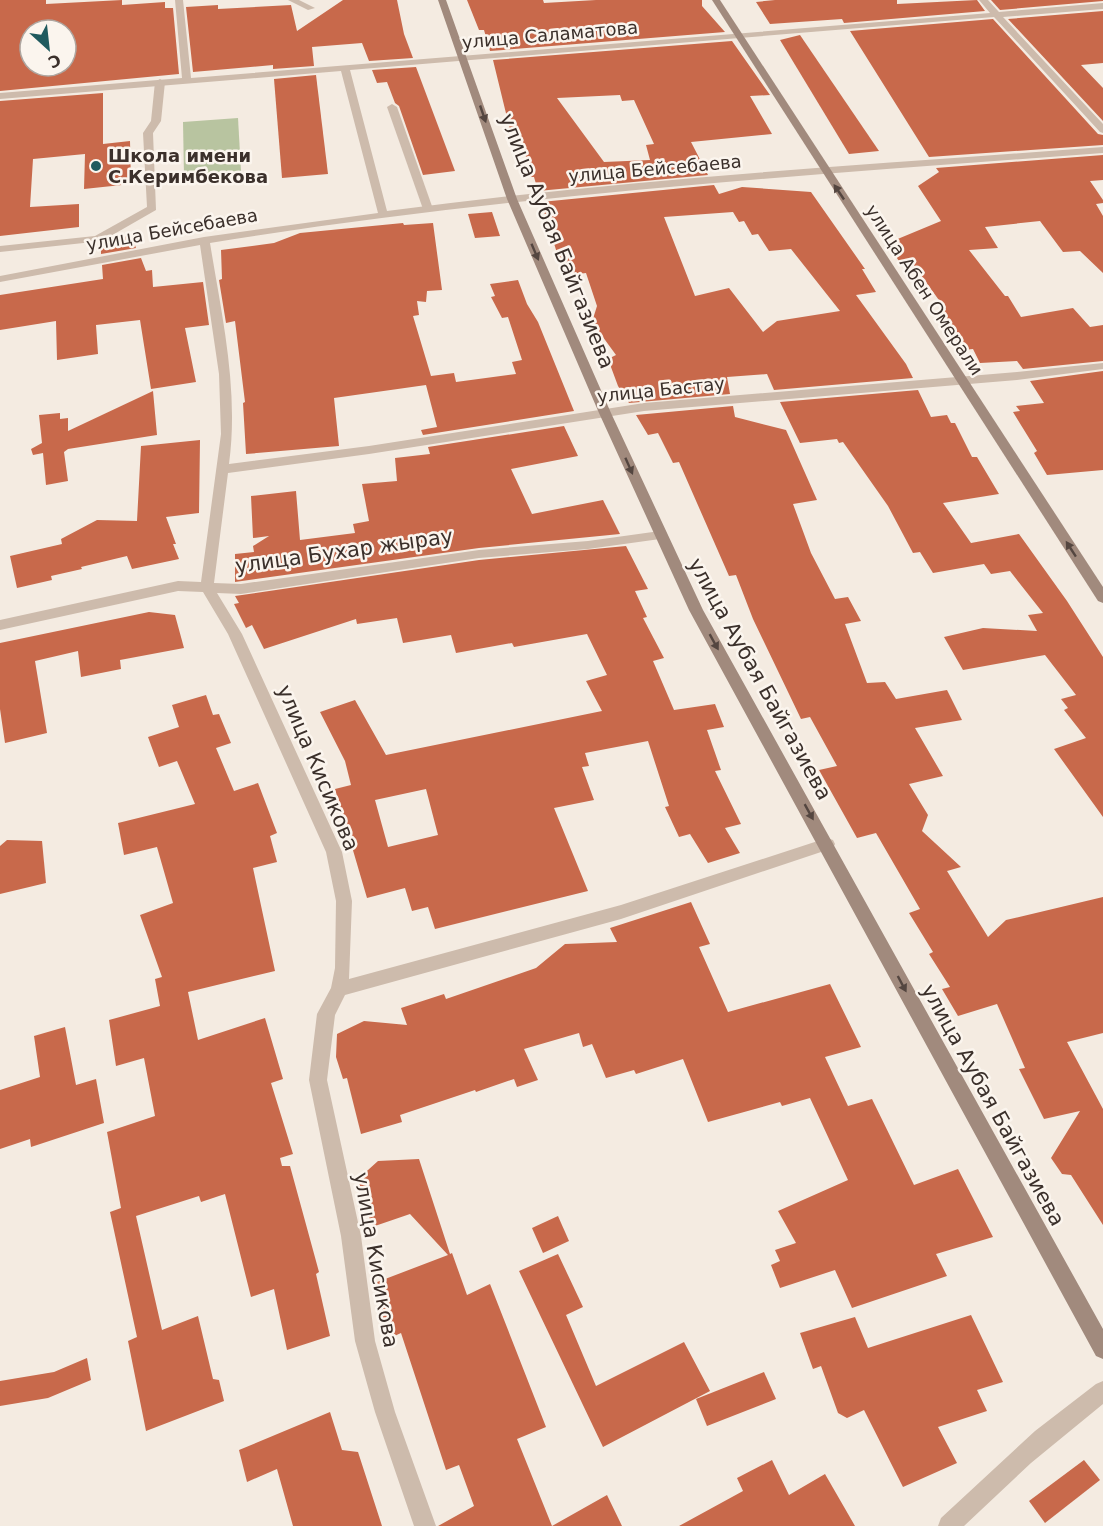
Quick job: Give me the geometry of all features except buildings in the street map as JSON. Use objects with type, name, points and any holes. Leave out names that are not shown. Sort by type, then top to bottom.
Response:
[{"type":"main road","name":"улица Аубая Байгазиева","points":[[442,0],[512,199],[605,413],[696,610],[827,844],[1103,1349]]},
{"type":"main road","name":"улица Абен Омерали","points":[[716,0],[741,35],[826,172],[963,379],[1103,598]]},
{"type":"street","points":[[179,0],[187,80]]},
{"type":"street","points":[[292,0],[311,8]]},
{"type":"street","points":[[983,0],[1103,130]]},
{"type":"street","name":"улица Саламатова","points":[[0,96],[1103,6]]},
{"type":"street","points":[[345,67],[383,214]]},
{"type":"street","points":[[0,249],[98,239],[152,208],[148,134],[156,121],[160,82]]},
{"type":"street","points":[[392,107],[428,209]]},
{"type":"street","name":"улица Бейсебаева","points":[[0,279],[204,240],[383,214],[512,199],[1103,150]]},
{"type":"street","points":[[204,240],[225,374],[227,434],[225,469],[207,587]]},
{"type":"street","name":"улица Бастау","points":[[225,469],[381,448],[655,406],[1103,366]]},
{"type":"street","name":"улица Бухар жырау","points":[[0,625],[178,586],[241,589],[479,554],[588,545],[660,535]]},
{"type":"street","name":"улица Кисикова","points":[[207,587],[235,634],[334,852],[344,901],[343,968],[339,989],[326,1014],[318,1080],[351,1236],[365,1341],[385,1412],[425,1526]]},
{"type":"street","points":[[339,989],[621,912],[827,844]]},
{"type":"street","points":[[950,1526],[999,1475],[1063,1420],[1103,1391]]},
{"type":"green space","points":[[238,118],[241,171],[184,176],[183,122]]},
{"type":"place","name":"Школа имени С.Керимбекова","points":[[96,166]]}]
